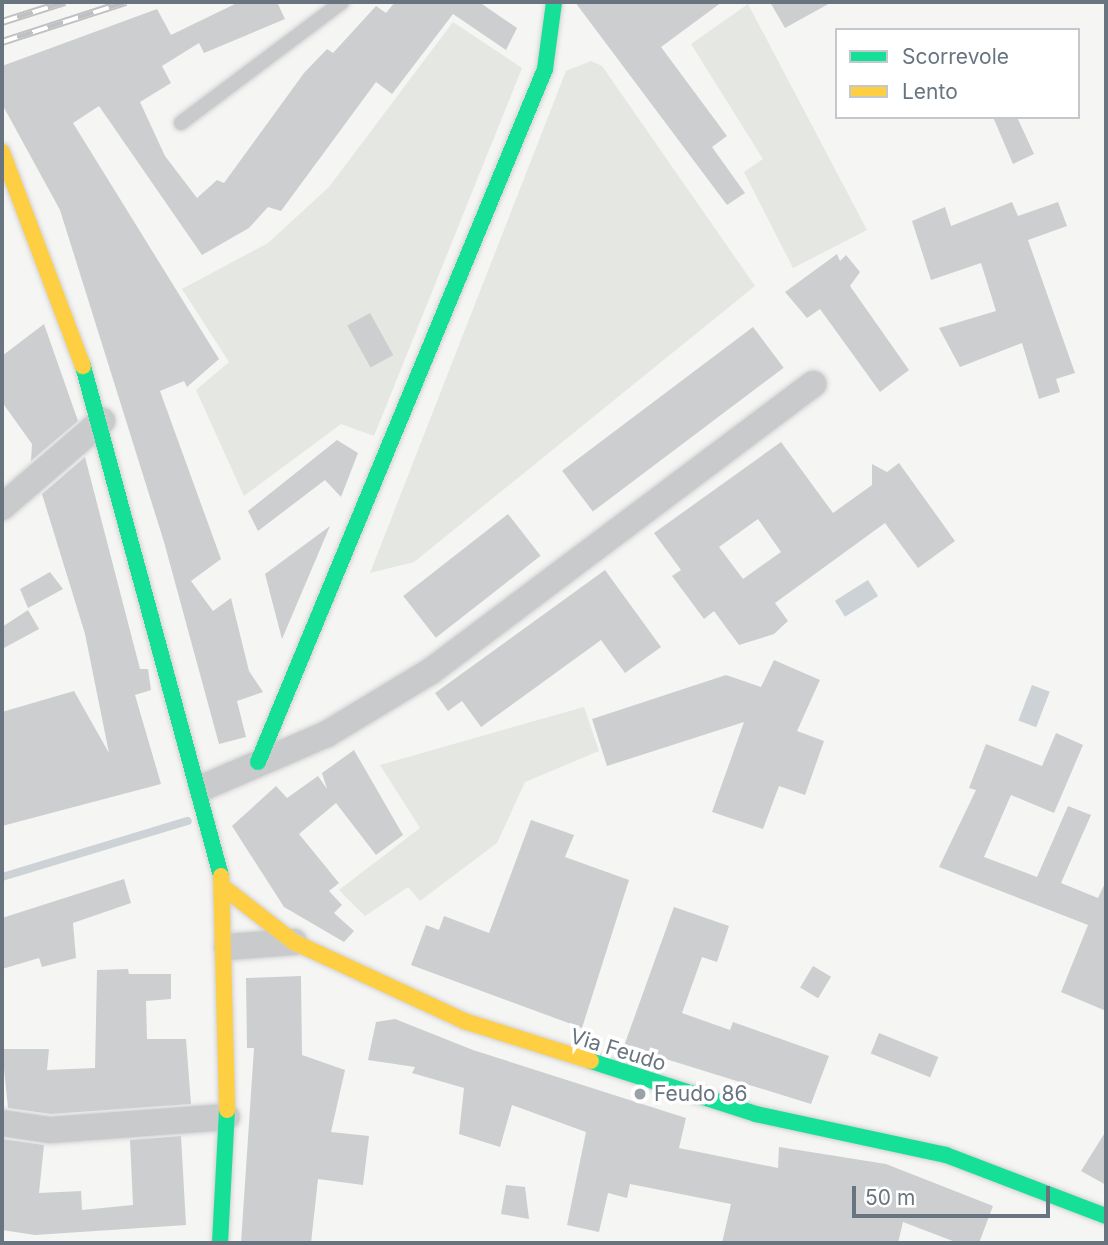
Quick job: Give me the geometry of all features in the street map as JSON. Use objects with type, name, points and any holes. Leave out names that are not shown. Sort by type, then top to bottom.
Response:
[{"type":"street","points":[[258,762],[545,69],[554,2]]},
{"type":"street","points":[[2,152],[31,215],[102,421],[202,788],[223,887],[227,947],[227,1117],[219,1243]]},
{"type":"street","points":[[202,788],[327,734],[431,671],[813,384]]},
{"type":"street","points":[[2,507],[102,421]]},
{"type":"street","name":"Via Feudo","points":[[223,887],[294,942],[464,1021],[543,1049],[756,1114],[946,1155],[1106,1216]]},
{"type":"street","points":[[227,947],[294,942]]},
{"type":"street","points":[[2,1123],[50,1130],[227,1117]]},
{"type":"lane","points":[[181,123],[342,2]]},
{"type":"shaded area","points":[[748,4],[867,230],[793,268],[744,172],[763,159],[691,44]]},
{"type":"shaded area","points":[[453,22],[522,68],[374,436],[341,424],[244,496],[196,390],[229,362],[182,289],[268,243],[329,187]]},
{"type":"shaded area","points":[[591,61],[602,66],[755,286],[414,562],[370,573],[566,71]]},
{"type":"shaded area","points":[[868,580],[878,596],[845,617],[835,601]]},
{"type":"shaded area","points":[[1032,685],[1050,692],[1036,727],[1018,720]]},
{"type":"shaded area","points":[[584,707],[599,751],[525,782],[497,843],[420,901],[408,887],[365,916],[339,890],[420,828],[380,765]]},
{"type":"building","points":[[239,2],[277,2],[285,19],[204,53],[199,43],[162,66],[171,83],[140,102],[165,156],[197,198],[217,180],[224,183],[304,73],[327,49],[333,53],[376,6],[386,13],[395,2],[479,2],[517,28],[506,50],[453,14],[392,94],[376,82],[281,211],[268,207],[249,228],[202,255],[99,106],[73,123],[219,359],[187,387],[184,381],[160,391],[221,559],[191,581],[213,611],[231,598],[249,671],[263,692],[237,701],[246,737],[219,744],[164,542],[60,210],[2,104],[2,66],[157,9],[171,35]]},
{"type":"building","points":[[575,2],[722,2],[661,47],[727,136],[712,147],[745,193],[727,205]]},
{"type":"building","points":[[770,2],[832,2],[785,28]]},
{"type":"building","points":[[994,119],[1018,119],[1034,154],[1013,164]]},
{"type":"building","points":[[1012,202],[1018,216],[1058,202],[1067,226],[1028,240],[1075,373],[1056,379],[1060,392],[1039,399],[1022,343],[960,367],[939,328],[996,311],[981,263],[931,280],[912,221],[945,207],[951,226]]},
{"type":"building","points":[[837,254],[840,261],[846,255],[860,272],[850,286],[909,370],[880,392],[820,309],[807,318],[785,292]]},
{"type":"building","points":[[370,313],[393,355],[371,368],[347,326]]},
{"type":"building","points":[[44,324],[78,421],[31,461],[32,444],[2,402],[2,356]]},
{"type":"building","points":[[753,327],[784,368],[593,512],[562,471]]},
{"type":"building","points":[[337,440],[358,453],[341,497],[325,480],[258,531],[248,511]]},
{"type":"building","points":[[781,442],[833,513],[872,485],[872,464],[887,472],[899,463],[955,541],[918,568],[885,523],[775,603],[788,621],[774,634],[739,645],[714,611],[704,619],[672,576],[681,570],[654,533]],"holes":[[[758,519],[781,552],[743,579],[719,547]]]},
{"type":"building","points":[[85,457],[140,669],[148,669],[151,690],[135,695],[161,784],[2,826],[2,712],[74,691],[109,753],[85,634],[42,494]]},
{"type":"building","points":[[508,514],[541,556],[436,638],[403,596]]},
{"type":"building","points":[[330,526],[282,639],[265,574]]},
{"type":"building","points":[[605,570],[661,647],[625,673],[601,640],[481,727],[462,701],[448,711],[435,693]]},
{"type":"building","points":[[50,572],[63,589],[28,608],[20,589]]},
{"type":"building","points":[[28,610],[39,629],[2,649],[2,627]]},
{"type":"building","points":[[774,660],[820,680],[797,731],[824,741],[805,795],[779,786],[763,829],[712,812],[744,722],[607,766],[592,719],[726,675],[761,687]]},
{"type":"building","points":[[1056,733],[1083,745],[1054,813],[1011,795],[984,857],[1037,877],[1068,806],[1091,815],[1061,883],[1098,898],[1106,881],[1106,1011],[1061,992],[1088,925],[939,867],[976,790],[969,788],[986,744],[1042,766]]},
{"type":"building","points":[[354,750],[403,835],[376,855],[336,803],[299,834],[339,883],[329,891],[342,905],[334,913],[354,931],[344,942],[284,907],[232,826],[276,786],[287,798],[318,776],[327,789],[322,773]]},
{"type":"building","points":[[531,820],[574,835],[565,857],[629,880],[582,1028],[411,965],[426,925],[439,930],[444,916],[489,933]]},
{"type":"building","points":[[124,879],[131,903],[73,923],[76,958],[42,967],[39,958],[2,969],[2,918]]},
{"type":"building","points":[[674,907],[729,926],[717,962],[702,957],[682,1013],[730,1030],[733,1022],[829,1056],[811,1104],[624,1046]]},
{"type":"building","points":[[813,966],[831,977],[818,998],[800,987]]},
{"type":"building","points":[[128,969],[129,974],[171,974],[171,999],[146,1001],[147,1039],[186,1039],[191,1104],[51,1114],[8,1108],[2,1049],[49,1049],[47,1070],[95,1068],[97,970]]},
{"type":"building","points":[[301,976],[302,1055],[345,1070],[331,1132],[369,1136],[363,1185],[318,1179],[311,1243],[241,1243],[254,1048],[247,1048],[246,978]]},
{"type":"building","points":[[395,1019],[473,1050],[686,1118],[679,1148],[778,1168],[779,1147],[886,1164],[993,1206],[979,1243],[958,1243],[903,1222],[898,1243],[722,1243],[731,1204],[630,1184],[627,1198],[608,1193],[599,1232],[567,1225],[586,1132],[512,1105],[500,1147],[459,1134],[464,1088],[412,1073],[415,1067],[368,1060],[376,1022]]},
{"type":"building","points":[[879,1033],[938,1057],[930,1077],[871,1053]]},
{"type":"building","points":[[1106,1131],[1106,1185],[1081,1171]]},
{"type":"building","points":[[181,1136],[186,1225],[35,1235],[2,1230],[2,1139],[44,1145],[39,1193],[81,1191],[82,1210],[133,1205],[130,1140]]},
{"type":"building","points":[[506,1185],[525,1187],[529,1219],[501,1214]]},
{"type":"waterway","points":[[2,877],[188,821]]},
{"type":"railway","points":[[2,22],[65,2]]},
{"type":"railway","points":[[2,42],[126,2]]},
{"type":"traffic: fast","points":[[258,762],[545,69],[554,2]]},
{"type":"traffic: fast","points":[[83,366],[221,876]]},
{"type":"traffic: fast","points":[[591,1061],[756,1114],[946,1155],[1106,1216]]},
{"type":"traffic: fast","points":[[220,1243],[227,1110]]},
{"type":"traffic: slow","points":[[2,152],[83,366]]},
{"type":"traffic: slow","points":[[221,876],[227,1110]]},
{"type":"traffic: slow","points":[[223,887],[294,942],[464,1021],[591,1061]]},
{"type":"place","name":"Feudo 86","points":[[640,1094]]}]
